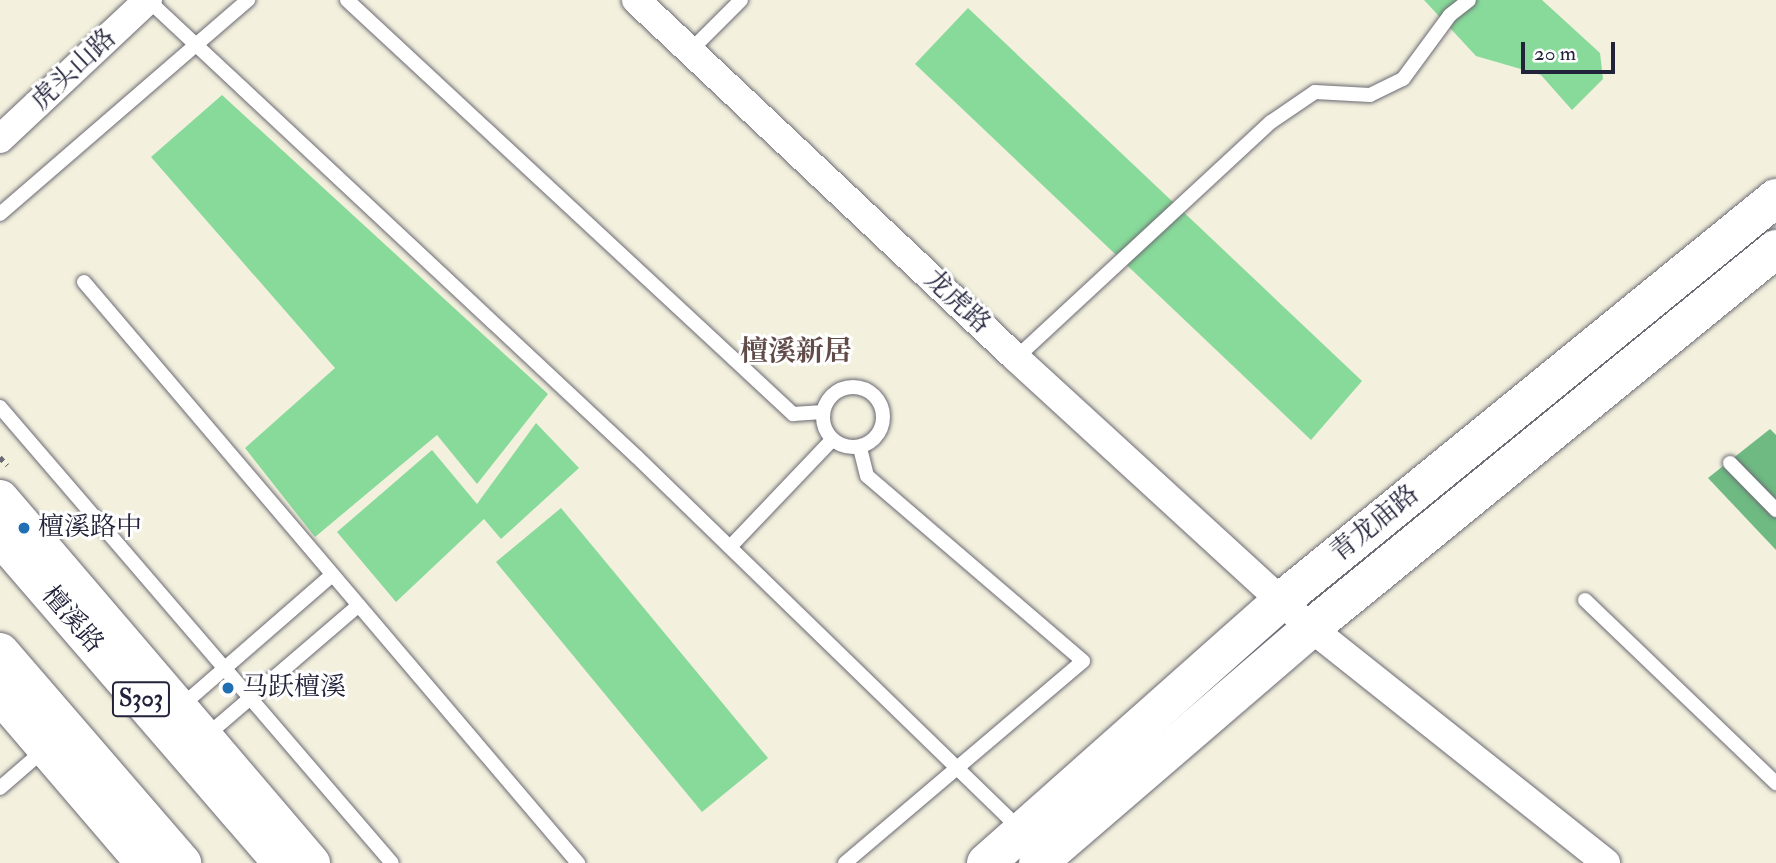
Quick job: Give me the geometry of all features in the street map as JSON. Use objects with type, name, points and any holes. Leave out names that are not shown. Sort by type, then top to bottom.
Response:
[{"type":"street","name":"虎头山路","points":[[0,139],[148,0]]},
{"type":"street","name":"龙虎路","points":[[636,0],[1016,358],[1311,628],[1606,863]]},
{"type":"street","name":"青龙庙路","points":[[1030,847],[1282,600],[1776,198]]},
{"type":"street","name":"青龙庙路","points":[[986,863],[1030,847],[1311,628],[1776,248]]},
{"type":"street","points":[[0,499],[170,715]]},
{"type":"street","name":"檀溪路","points":[[0,536],[170,715],[282,863]]},
{"type":"street","points":[[0,652],[182,863]]},
{"type":"street","points":[[0,694],[145,863]]},
{"type":"street","points":[[196,746],[311,863]]},
{"type":"lane","points":[[148,0],[730,547],[958,768],[1030,847]]},
{"type":"lane","points":[[0,214],[248,0]]},
{"type":"lane","points":[[347,0],[793,414],[823,412]]},
{"type":"lane","points":[[690,51],[741,0]]},
{"type":"lane","points":[[1016,358],[1271,122],[1315,92],[1370,95],[1403,79],[1450,15],[1469,0]]},
{"type":"lane","points":[[84,282],[331,576],[359,605],[578,863]]},
{"type":"lane","points":[[851,386],[870,392],[882,408],[882,428],[877,436],[860,447],[841,446],[832,440],[822,422],[826,402],[841,389],[851,386]]},
{"type":"lane","points":[[0,407],[391,863]]},
{"type":"lane","points":[[730,547],[832,440]]},
{"type":"lane","points":[[845,863],[1083,661],[867,476],[860,447]]},
{"type":"lane","points":[[1730,463],[1776,509]]},
{"type":"lane","points":[[170,715],[331,576]]},
{"type":"lane","points":[[1585,600],[1776,783]]},
{"type":"lane","points":[[196,746],[359,605]]},
{"type":"lane","points":[[0,788],[46,748]]},
{"type":"green space","points":[[1424,0],[1542,0],[1600,53],[1603,79],[1572,110],[1541,75],[1476,56]]},
{"type":"green space","points":[[968,8],[1362,381],[1311,440],[915,64]]},
{"type":"green space","points":[[222,95],[548,394],[477,484],[437,435],[315,537],[245,448],[335,368],[151,157]]},
{"type":"green space","points":[[536,423],[579,468],[501,539],[484,519],[396,602],[337,532],[432,450],[477,504]]},
{"type":"green space","points":[[1770,429],[1776,435],[1776,550],[1708,478]]},
{"type":"green space","points":[[561,508],[768,758],[702,812],[496,562]]},
{"type":"place","name":"檀溪路中","points":[[24,528]]},
{"type":"place","name":"马跃檀溪","points":[[228,688]]},
{"type":"district","name":"檀溪新居","points":[[796,352]]}]
